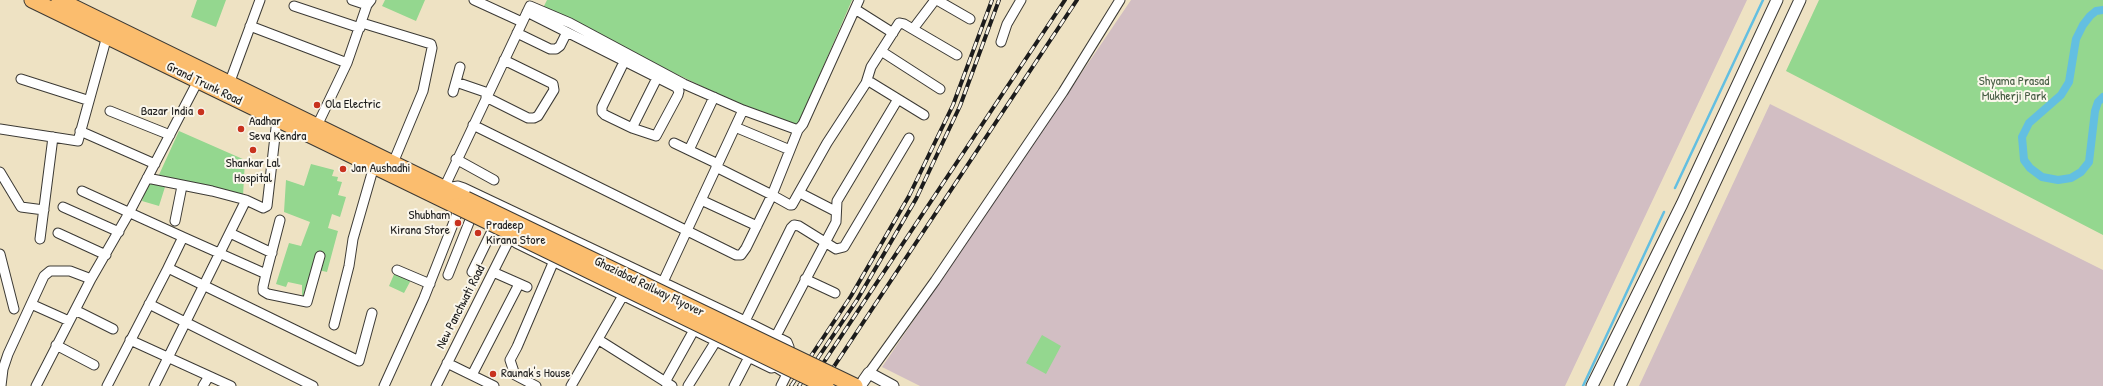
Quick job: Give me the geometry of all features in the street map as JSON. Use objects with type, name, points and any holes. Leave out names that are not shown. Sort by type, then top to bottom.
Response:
[{"type":"highway","name":"Grand Trunk Road","points":[[32,0],[106,36],[201,76],[229,84],[374,166],[443,193]]},
{"type":"highway","name":"Grand Trunk Road","points":[[59,0],[278,119],[314,131],[393,163],[443,193]]},
{"type":"highway","name":"Ghaziabad Railway Flyover","points":[[443,193],[459,206],[826,386]]},
{"type":"highway","name":"Ghaziabad Railway Flyover","points":[[459,206],[855,386]]},
{"type":"street","points":[[229,84],[260,0]]},
{"type":"street","points":[[314,131],[347,63],[369,2],[352,0]]},
{"type":"street","points":[[474,0],[522,22]]},
{"type":"street","points":[[913,29],[936,0],[970,20]]},
{"type":"street","points":[[1001,42],[1007,24],[1021,0]]},
{"type":"street","points":[[860,386],[935,281],[1063,92],[1120,0]]},
{"type":"street","points":[[1592,386],[1682,204],[1777,0]]},
{"type":"street","points":[[1620,386],[1800,0]]},
{"type":"street","points":[[473,125],[736,254],[741,255],[772,195],[798,130],[803,124],[857,4],[893,33]]},
{"type":"street","points":[[294,6],[361,26],[431,44],[432,48],[423,92],[393,163]]},
{"type":"street","points":[[443,193],[456,159],[530,6]]},
{"type":"street","points":[[530,6],[567,32],[676,87],[679,90],[678,95],[656,136],[632,128],[605,115],[602,112],[602,107],[624,62]]},
{"type":"street","points":[[530,6],[570,23],[684,84],[743,110],[798,130]]},
{"type":"street","points":[[674,143],[792,205],[827,143],[867,80],[871,67],[899,23],[913,29],[957,55]]},
{"type":"street","points":[[250,26],[347,63]]},
{"type":"street","points":[[517,33],[550,49],[556,49],[560,46],[567,32]]},
{"type":"street","points":[[0,130],[78,141],[106,36]]},
{"type":"street","points":[[882,51],[940,89]]},
{"type":"street","points":[[456,82],[487,95],[528,118],[538,116],[554,90],[554,84],[504,60]]},
{"type":"street","points":[[453,92],[460,68]]},
{"type":"street","points":[[40,385],[56,345],[91,279],[119,232],[201,76]]},
{"type":"street","points":[[632,128],[657,78]]},
{"type":"street","points":[[21,79],[88,100]]},
{"type":"street","points":[[867,80],[924,114]]},
{"type":"street","points":[[689,150],[714,97]]},
{"type":"street","points":[[776,336],[836,222],[837,202],[898,98]]},
{"type":"street","points":[[663,282],[743,110]]},
{"type":"street","points":[[110,111],[170,135]]},
{"type":"street","points":[[147,178],[246,200],[262,208],[267,206],[278,119]]},
{"type":"street","points":[[735,127],[790,150]]},
{"type":"street","points":[[80,130],[155,164]]},
{"type":"street","points":[[40,239],[53,137]]},
{"type":"street","points":[[745,321],[791,228],[794,225],[799,226],[836,249],[844,246],[909,138]]},
{"type":"street","points":[[456,159],[494,180]]},
{"type":"street","points":[[334,325],[350,266],[353,239],[374,166]]},
{"type":"street","points":[[0,172],[21,207],[44,210]]},
{"type":"street","points":[[174,221],[182,186]]},
{"type":"street","points":[[443,193],[458,186],[464,188],[776,336],[787,342],[789,347],[776,367]]},
{"type":"street","points":[[82,191],[266,274]]},
{"type":"street","points":[[800,193],[836,211]]},
{"type":"street","points":[[154,386],[205,287],[219,254],[246,200]]},
{"type":"street","points":[[701,200],[757,226]]},
{"type":"street","points":[[459,206],[470,220],[553,263],[771,368],[776,367],[787,374],[781,386]]},
{"type":"street","points":[[384,386],[430,284],[459,206]]},
{"type":"street","points":[[63,207],[119,232]]},
{"type":"street","points":[[280,220],[263,291],[268,294],[307,302],[310,299],[320,256]]},
{"type":"street","points":[[448,275],[470,220]]},
{"type":"street","points":[[472,272],[492,231]]},
{"type":"street","points":[[58,233],[106,255]]},
{"type":"street","points":[[230,233],[272,253]]},
{"type":"street","points":[[107,386],[183,237]]},
{"type":"street","name":"New Panchwati Road","points":[[436,386],[509,240]]},
{"type":"street","points":[[0,254],[14,309]]},
{"type":"street","points":[[536,386],[515,375],[510,360],[553,263]]},
{"type":"street","points":[[168,268],[359,361],[372,313]]},
{"type":"street","points":[[397,270],[430,284]]},
{"type":"street","points":[[1,386],[2,369],[44,276],[50,272],[70,271],[91,279]]},
{"type":"street","points":[[571,386],[599,340],[622,296],[638,271]]},
{"type":"street","points":[[472,375],[523,285],[493,272]]},
{"type":"street","points":[[805,279],[835,293]]},
{"type":"street","points":[[31,304],[69,321]]},
{"type":"street","points":[[149,304],[313,386]]},
{"type":"street","points":[[75,310],[113,329]]},
{"type":"street","points":[[599,340],[669,384],[694,330]]},
{"type":"street","points":[[130,340],[168,359],[230,386]]},
{"type":"street","points":[[688,386],[716,341]]},
{"type":"street","points":[[56,345],[94,365]]},
{"type":"street","points":[[734,386],[748,357]]},
{"type":"street","points":[[447,363],[490,385]]},
{"type":"street","points":[[869,373],[893,386]]},
{"type":"street","points":[[203,386],[209,376]]},
{"type":"shaded area","points":[[1131,0],[1747,0],[1565,386],[920,386],[882,367]]},
{"type":"shaded area","points":[[1770,104],[2103,270],[2103,386],[1639,386]]},
{"type":"green space","points":[[197,0],[226,0],[216,27],[191,17]]},
{"type":"green space","points":[[385,0],[425,0],[416,21],[382,6]]},
{"type":"green space","points":[[547,0],[852,0],[798,125],[733,101],[630,52],[543,8]]},
{"type":"green space","name":"Shyama Prasad Mukherji Park","points":[[1819,0],[2103,0],[2103,235],[1786,71]]},
{"type":"green space","points":[[179,131],[245,160],[243,196],[158,177]]},
{"type":"green space","points":[[311,164],[334,170],[332,176],[338,177],[337,181],[342,182],[338,195],[346,197],[340,217],[332,214],[328,228],[338,231],[327,272],[314,269],[307,298],[302,297],[302,285],[288,282],[286,287],[276,284],[289,243],[301,246],[310,222],[284,212],[286,180],[304,186]]},
{"type":"green space","points":[[148,182],[165,187],[159,206],[142,201]]},
{"type":"green space","points":[[395,272],[411,280],[404,293],[389,286]]},
{"type":"green space","points":[[1042,335],[1061,346],[1046,374],[1026,363]]},
{"type":"waterway","points":[[1675,188],[1763,0]]},
{"type":"waterway","points":[[2103,10],[2096,11],[2090,16],[2083,25],[2076,39],[2069,82],[2061,95],[2029,123],[2022,137],[2024,160],[2030,168],[2042,177],[2058,180],[2071,178],[2081,172],[2089,162],[2095,111],[2098,102],[2103,97]]},
{"type":"waterway","points":[[1583,386],[1664,212]]},
{"type":"railway","points":[[791,386],[851,296],[909,196],[953,105],[992,0]]},
{"type":"railway","points":[[799,386],[857,300],[916,199],[960,106],[999,0]]},
{"type":"railway","points":[[808,386],[1065,0]]},
{"type":"railway","points":[[821,386],[1077,0]]},
{"type":"place","name":"Ola Electric","points":[[317,105]]},
{"type":"place","name":"Bazar India","points":[[201,112]]},
{"type":"place","name":"Aadhar Seva Kendra","points":[[241,129]]},
{"type":"place","name":"Shankar Lal Hospital","points":[[253,150]]},
{"type":"place","name":"Jan Aushadhi","points":[[343,169]]},
{"type":"place","name":"Shubham Kirana Store","points":[[458,223]]},
{"type":"place","name":"Pradeep Kirana Store","points":[[478,233]]},
{"type":"place","name":"Raunak's House","points":[[493,374]]}]
